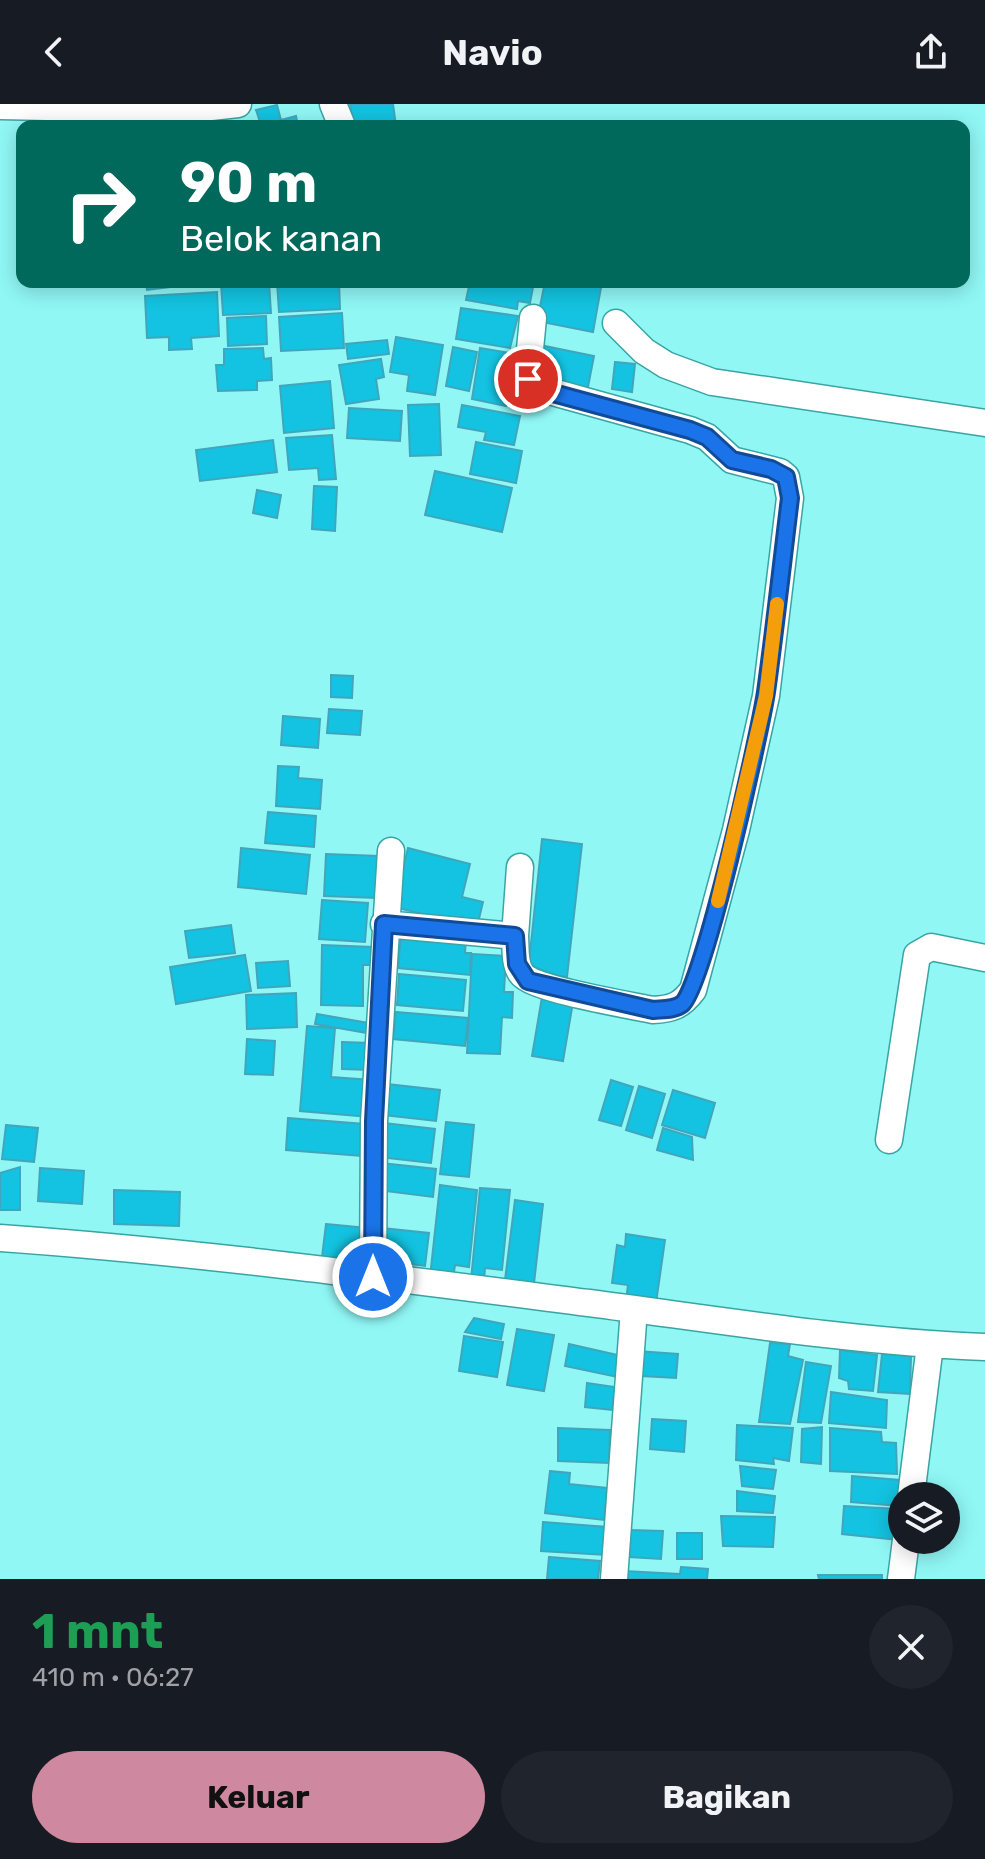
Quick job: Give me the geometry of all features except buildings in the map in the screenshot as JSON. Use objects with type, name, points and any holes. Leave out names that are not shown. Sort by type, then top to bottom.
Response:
[{"type":"street","points":[[0,106],[184,110],[238,104]]},
{"type":"street","points":[[520,867],[515,936],[521,974],[539,985],[653,1010],[683,1004],[693,990],[736,830],[766,696],[790,498],[786,477],[780,472],[732,460],[707,437],[531,386],[528,370],[533,318]]},
{"type":"street","points":[[616,323],[644,351],[666,365],[712,382],[985,423]]},
{"type":"street","points":[[373,1277],[374,1121],[391,851]]},
{"type":"street","points":[[384,924],[515,936]]},
{"type":"street","points":[[889,1140],[914,960],[931,947],[985,958]]},
{"type":"street","points":[[0,1238],[119,1247],[930,1345],[985,1347]]},
{"type":"street","points":[[614,1579],[634,1309]]},
{"type":"street","points":[[913,1482],[930,1345]]},
{"type":"street","points":[[901,1579],[904,1554]]},
{"type":"slow traffic","points":[[718,901],[766,696],[777,604]]},
{"type":"route","points":[[373,1277],[374,1121],[384,924],[515,936],[517,964],[528,981],[653,1010],[683,1004],[693,990],[713,920],[766,696],[790,498],[786,477],[771,469],[732,460],[716,443],[690,430],[542,390],[531,386],[528,379]]}]
